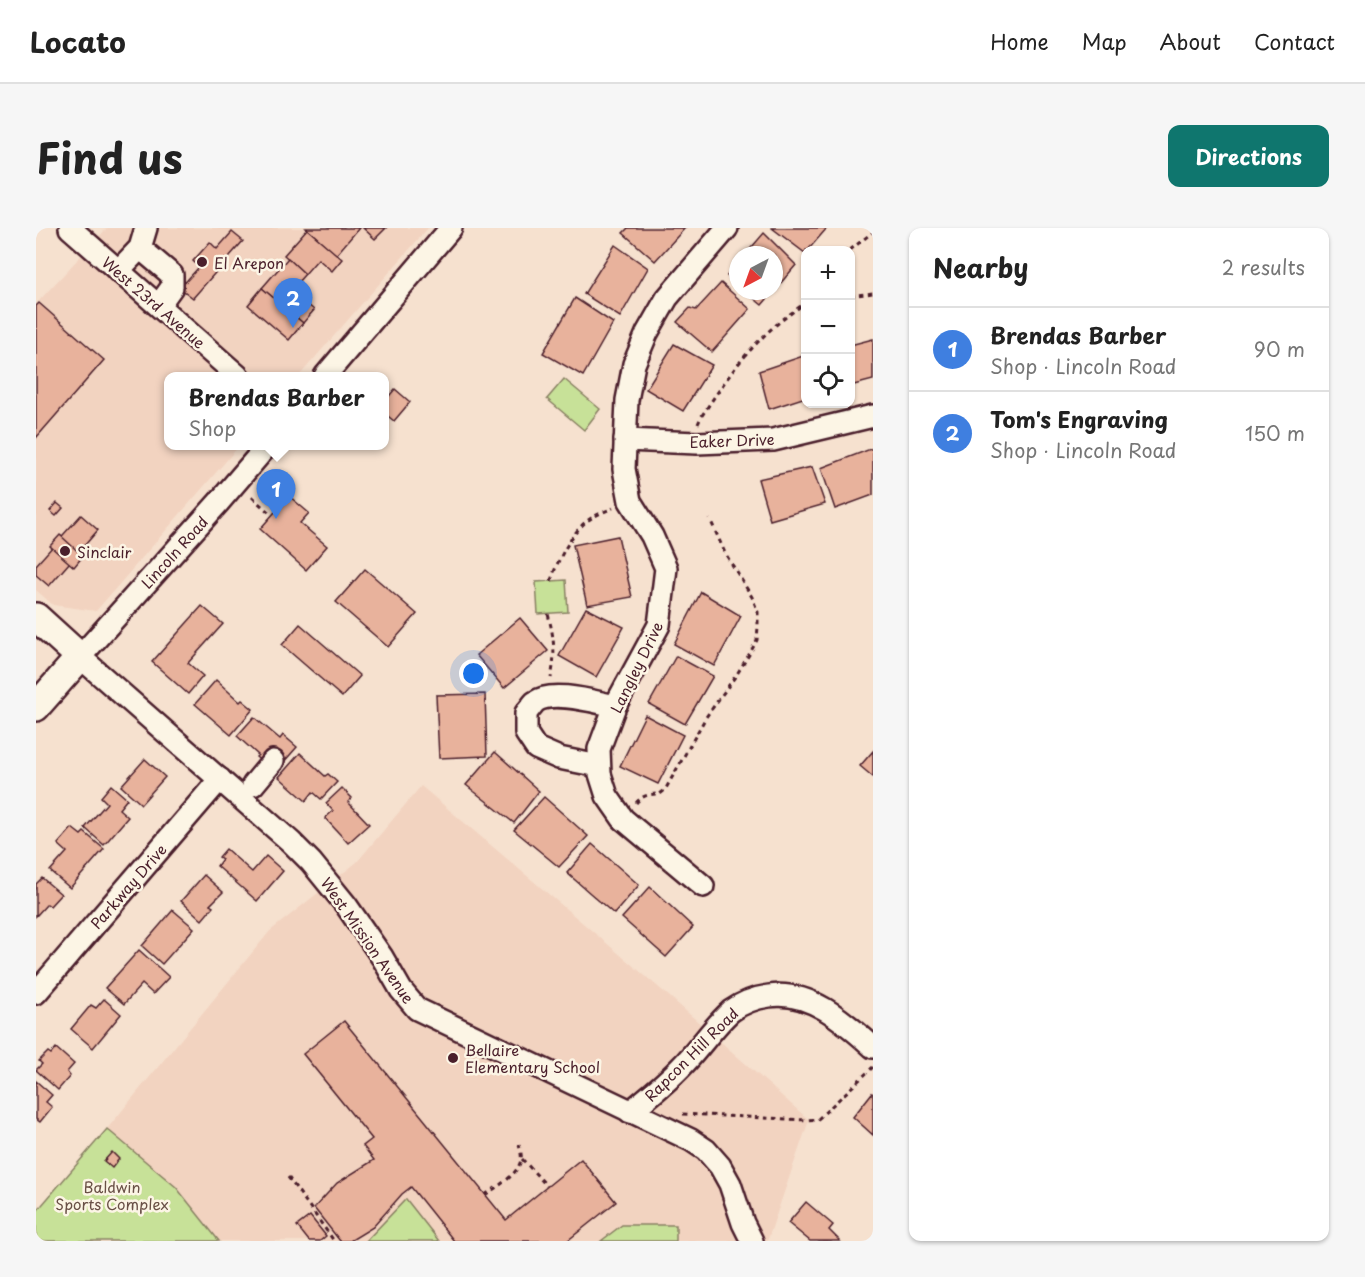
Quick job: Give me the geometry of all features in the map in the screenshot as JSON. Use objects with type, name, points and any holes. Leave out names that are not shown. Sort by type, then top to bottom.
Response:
[{"type":"main road","name":"West Mission Avenue","points":[[36,618],[80,657]]},
{"type":"main road","points":[[36,708],[80,657]]},
{"type":"street","name":"West 23rd Avenue","points":[[70,228],[234,372]]},
{"type":"street","points":[[426,257],[436,228]]},
{"type":"street","points":[[328,372],[450,228]]},
{"type":"street","name":"Langley Drive","points":[[703,886],[623,819],[607,796],[600,774],[599,749],[615,706],[660,625],[666,568],[652,536],[630,501],[624,469],[627,400],[634,364],[647,333],[667,298],[727,228]]},
{"type":"street","points":[[118,270],[143,238],[172,274],[172,287],[159,305]]},
{"type":"street","name":"Eaker Drive","points":[[625,441],[697,443],[773,440],[873,416]]},
{"type":"street","name":"Lincoln Road","points":[[80,657],[264,450]]},
{"type":"street","name":"West Mission Avenue","points":[[80,657],[291,842],[346,905],[382,957],[401,990],[417,1009],[528,1060],[691,1140],[706,1150],[720,1166],[730,1184],[743,1223],[752,1241]]},
{"type":"street","points":[[599,766],[559,758],[536,748],[526,733],[526,713],[535,702],[547,697],[570,697],[615,706]]},
{"type":"street","points":[[253,785],[273,761]]},
{"type":"street","name":"Parkway Drive","points":[[36,993],[220,779]]},
{"type":"street","name":"Rapcon Hill Road","points":[[630,1112],[683,1065],[729,1013],[742,1003],[760,997],[780,994],[802,998],[830,1012],[873,1047]]},
{"type":"path","points":[[855,246],[873,232]]},
{"type":"path","points":[[855,295],[873,293]]},
{"type":"path","points":[[697,443],[701,417],[731,374],[761,339],[801,305]]},
{"type":"path","points":[[252,497],[272,515]]},
{"type":"path","points":[[551,581],[554,570],[579,528],[598,514],[630,501]]},
{"type":"path","points":[[623,819],[640,798],[660,794],[665,790],[706,717],[737,674],[757,640],[758,612],[752,597],[725,553],[710,519]]},
{"type":"path","points":[[547,697],[555,648],[548,614]]},
{"type":"path","points":[[680,1114],[818,1119],[873,1067]]},
{"type":"path","points":[[519,1145],[522,1158],[547,1186]]},
{"type":"path","points":[[485,1195],[515,1172],[522,1158]]},
{"type":"path","points":[[288,1177],[334,1241]]},
{"type":"shaded area","points":[[107,228],[428,228],[302,372],[164,372],[164,450],[236,450],[96,611],[53,605],[36,590],[36,304]]},
{"type":"shaded area","name":"Bellaire Elementary School","points":[[421,786],[670,997],[809,1120],[766,1241],[219,1241],[176,1187],[107,1129],[270,931],[357,862]]},
{"type":"green space","points":[[564,379],[600,409],[584,430],[547,399]]},
{"type":"green space","points":[[566,580],[568,612],[538,614],[536,582]]},
{"type":"green space","name":"Baldwin Sports Complex","points":[[107,1129],[176,1187],[219,1241],[36,1241],[36,1212]]},
{"type":"green space","points":[[406,1199],[439,1241],[366,1241]]},
{"type":"green space","points":[[622,1225],[676,1225],[676,1241],[601,1241]]},
{"type":"building","points":[[306,228],[359,228],[336,255]]},
{"type":"building","points":[[363,228],[386,228],[375,239]]},
{"type":"building","points":[[628,228],[685,228],[655,261],[623,233]]},
{"type":"building","points":[[772,228],[827,228],[811,246],[801,246],[801,250]]},
{"type":"building","points":[[307,229],[342,259],[332,271],[318,259],[305,274],[284,255]]},
{"type":"building","points":[[232,232],[243,241],[193,298],[180,288],[199,267],[193,261],[210,242],[217,249]]},
{"type":"building","points":[[764,233],[777,246],[753,246]]},
{"type":"building","points":[[615,245],[648,268],[620,317],[584,294]]},
{"type":"building","points":[[783,252],[796,265],[783,280]]},
{"type":"building","points":[[288,258],[305,274],[291,290],[314,310],[303,323],[262,288]]},
{"type":"building","points":[[721,283],[729,290],[729,300],[740,300],[750,309],[712,352],[677,322],[690,308],[696,310]]},
{"type":"building","points":[[262,288],[303,323],[289,340],[248,305]]},
{"type":"building","points":[[575,298],[613,323],[583,376],[543,353]]},
{"type":"building","points":[[756,300],[766,300],[762,305]]},
{"type":"building","points":[[39,303],[104,360],[36,438],[36,306]]},
{"type":"building","points":[[873,339],[873,380],[855,385],[855,354],[855,344]]},
{"type":"building","points":[[674,344],[712,365],[683,411],[646,389]]},
{"type":"building","points":[[801,357],[801,399],[769,409],[759,371]]},
{"type":"building","points":[[395,389],[410,402],[394,421],[389,417],[389,396]]},
{"type":"building","points":[[873,448],[873,495],[835,509],[821,468]]},
{"type":"building","points":[[812,467],[825,504],[770,520],[758,479]]},
{"type":"building","points":[[289,496],[309,513],[300,523],[327,546],[306,570],[260,529]]},
{"type":"building","points":[[57,503],[63,508],[56,516],[50,511]]},
{"type":"building","points":[[81,515],[98,530],[49,586],[36,575],[36,565]]},
{"type":"building","points":[[60,535],[83,556],[74,567],[50,546]]},
{"type":"building","points":[[618,536],[632,597],[587,605],[573,545]]},
{"type":"building","points":[[365,569],[417,614],[388,647],[336,602]]},
{"type":"building","points":[[701,592],[741,616],[714,666],[674,644]]},
{"type":"building","points":[[202,606],[223,624],[188,663],[203,676],[188,694],[152,662]]},
{"type":"building","points":[[586,608],[624,627],[596,677],[559,656]]},
{"type":"building","points":[[520,618],[548,651],[504,688],[476,655]]},
{"type":"building","points":[[300,624],[360,676],[342,697],[282,645]]},
{"type":"building","points":[[676,656],[713,676],[685,724],[649,704]]},
{"type":"building","points":[[216,680],[240,702],[242,700],[253,709],[231,735],[195,704]]},
{"type":"building","points":[[485,694],[487,756],[439,758],[436,695]]},
{"type":"building","points":[[645,715],[683,735],[658,784],[620,766]]},
{"type":"building","points":[[254,717],[280,739],[283,735],[297,747],[282,764],[264,764],[256,757],[258,755],[237,736]]},
{"type":"building","points":[[873,751],[873,777],[860,766]]},
{"type":"building","points":[[495,752],[539,791],[514,823],[466,785]]},
{"type":"building","points":[[300,753],[325,776],[328,774],[337,782],[321,799],[313,792],[306,801],[279,777]]},
{"type":"building","points":[[145,759],[165,777],[141,804],[121,786]]},
{"type":"building","points":[[111,785],[127,799],[119,809],[128,817],[104,845],[85,828],[107,803],[101,797]]},
{"type":"building","points":[[342,788],[352,798],[348,802],[369,824],[348,843],[325,818],[333,811],[326,803]]},
{"type":"building","points":[[544,797],[588,836],[559,867],[514,830]]},
{"type":"building","points":[[72,828],[81,835],[84,832],[104,849],[70,888],[50,871],[67,852],[58,844]]},
{"type":"building","points":[[592,844],[639,885],[614,914],[567,873]]},
{"type":"building","points":[[226,849],[252,872],[266,856],[283,871],[257,901],[217,866],[222,859],[219,857]]},
{"type":"building","points":[[204,875],[223,892],[210,905],[213,907],[202,920],[181,901]]},
{"type":"building","points":[[42,878],[61,894],[36,916],[36,884]]},
{"type":"building","points":[[650,887],[693,927],[666,957],[622,918]]},
{"type":"building","points":[[173,910],[194,928],[162,964],[142,946]]},
{"type":"building","points":[[139,950],[169,977],[153,994],[142,984],[124,1004],[105,988]]},
{"type":"building","points":[[104,999],[121,1014],[93,1048],[71,1029],[91,1005],[96,1008]]},
{"type":"building","points":[[344,1021],[506,1220],[581,1159],[616,1202],[567,1241],[454,1241],[411,1187],[373,1227],[350,1241],[340,1241],[314,1208],[337,1183],[374,1160],[363,1146],[372,1139],[303,1054]]},
{"type":"building","points":[[56,1048],[74,1064],[67,1072],[70,1076],[58,1090],[36,1070],[42,1064],[39,1061]]},
{"type":"building","points":[[36,1081],[52,1095],[46,1102],[52,1107],[40,1122],[36,1119]]},
{"type":"building","points":[[873,1094],[873,1135],[853,1117]]},
{"type":"building","points":[[112,1152],[119,1159],[112,1168],[104,1161]]},
{"type":"building","points":[[806,1202],[833,1225],[829,1230],[840,1241],[810,1241],[788,1223]]},
{"type":"building","points":[[310,1216],[326,1236],[320,1241],[309,1241],[297,1226]]},
{"type":"place","name":"El Arepon","points":[[202,262]]},
{"type":"place","name":"Tom's Engraving","points":[[293,328]]},
{"type":"place","name":"Brendas Barber","points":[[276,519]]},
{"type":"place","name":"Sinclair","points":[[65,551]]},
{"type":"place","name":"Bellaire Elementary School","points":[[453,1058]]}]
